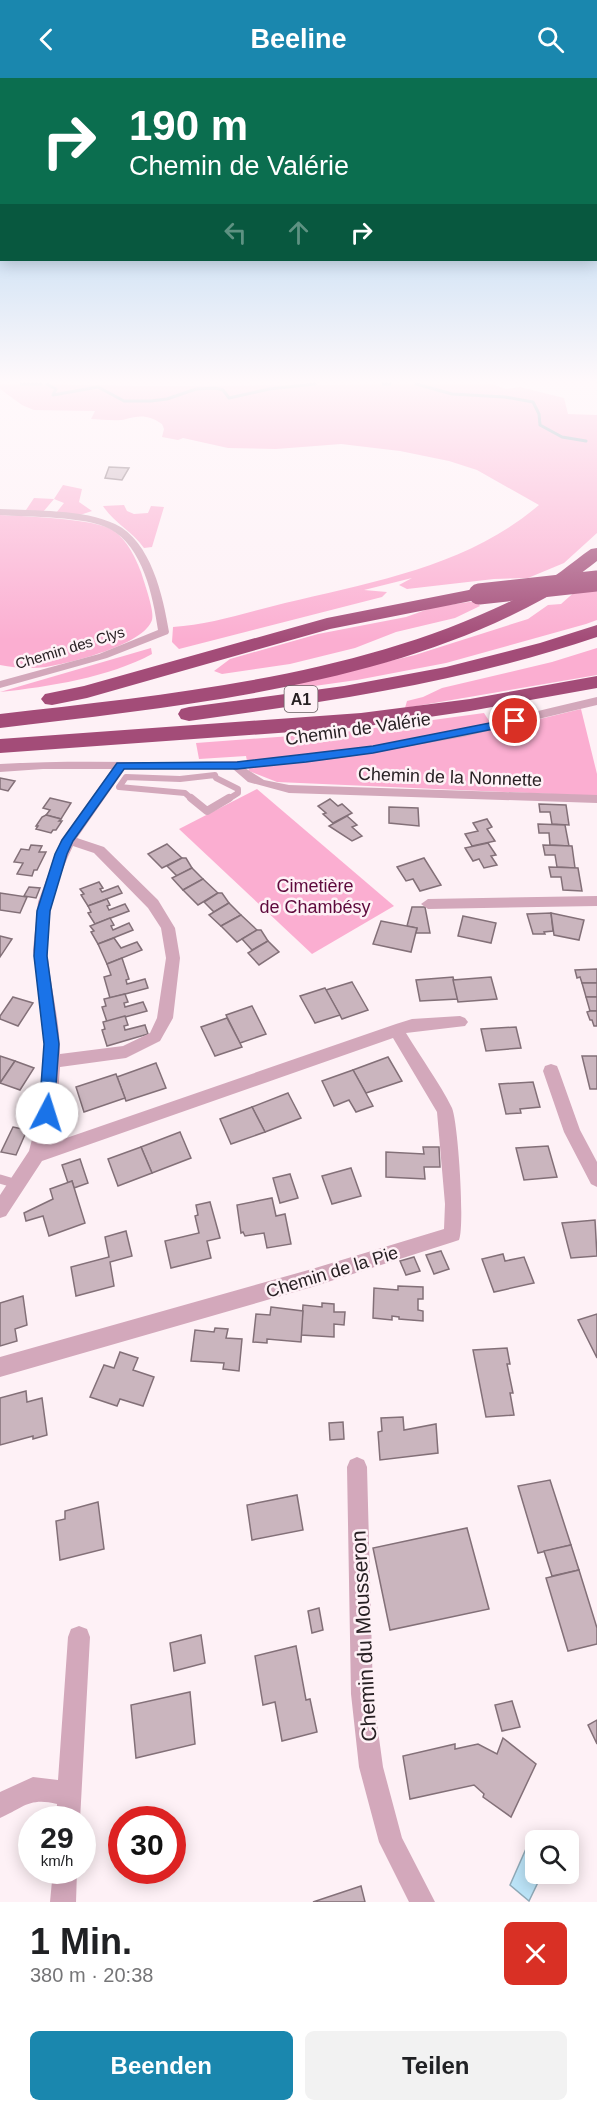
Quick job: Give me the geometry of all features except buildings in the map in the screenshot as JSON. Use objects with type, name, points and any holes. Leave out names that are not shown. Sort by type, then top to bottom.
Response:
[{"type":"highway","name":"A1","points":[[0,722],[228,690],[384,655],[453,633],[506,611],[571,574],[597,553]]},
{"type":"highway","points":[[0,708],[87,692],[327,624],[478,594],[597,581]]},
{"type":"highway","name":"A1","points":[[0,737],[270,703],[386,685],[517,657],[597,631]]},
{"type":"highway","points":[[0,746],[362,720],[470,705],[597,682]]},
{"type":"street","name":"Chemin des Clys","points":[[0,512],[90,520],[114,527],[133,544],[144,562],[164,632],[103,656],[0,684]]},
{"type":"street","name":"Chemin de Valérie","points":[[0,768],[44,765],[237,765],[373,750],[505,723],[597,701]]},
{"type":"street","name":"Chemin de la Nonnette","points":[[237,765],[239,770],[255,781],[289,789],[597,799]]},
{"type":"street","points":[[0,1210],[35,1156],[44,1132],[51,1062],[50,1020],[40,956],[41,929],[56,869],[68,840],[121,766]]},
{"type":"street","points":[[51,1062],[126,1052],[155,1036],[165,1018],[173,958],[168,928],[153,904],[99,850],[68,840]]},
{"type":"street","points":[[428,904],[597,901]]},
{"type":"street","points":[[35,1156],[396,1030],[412,1025],[460,1022]]},
{"type":"street","name":"Chemin de la Pie","points":[[0,1367],[312,1278],[453,1234],[454,1204],[445,1111],[396,1030]]},
{"type":"street","points":[[551,1071],[572,1132],[597,1179]]},
{"type":"street","name":"Chemin du Mousseron","points":[[357,1467],[362,1694],[371,1767],[392,1842],[422,1902]]},
{"type":"street","points":[[69,1806],[79,1637]]},
{"type":"street","points":[[0,1806],[28,1789],[36,1787],[45,1787],[67,1806]]},
{"type":"street","points":[[63,1902],[64,1884]]},
{"type":"lane","points":[[215,775],[216,778],[238,789],[238,793],[207,812],[185,793],[119,787],[126,777],[180,779],[215,775]]},
{"type":"lane","points":[[0,1179],[17,1184]]},
{"type":"green space","points":[[474,469],[597,469],[597,533],[564,563],[528,578],[494,579],[407,589],[399,585],[412,578],[364,590],[387,592],[382,597],[179,649],[172,642],[173,627],[229,618],[385,579],[451,557],[511,526],[539,505]]},
{"type":"green space","points":[[63,485],[82,489],[79,502],[92,511],[80,515],[56,513],[64,503],[54,499]]},
{"type":"green space","points":[[34,498],[54,499],[43,512],[26,510]]},
{"type":"green space","points":[[124,505],[127,511],[134,514],[148,513],[151,506],[164,507],[152,547],[144,548],[103,506]]},
{"type":"green space","points":[[0,515],[87,522],[115,532],[129,547],[141,572],[153,616],[146,629],[121,645],[72,661],[34,668],[0,665]]},
{"type":"green space","points":[[597,588],[597,620],[586,624],[446,663],[357,680],[286,690],[286,686],[415,655],[528,619],[548,605],[561,604],[578,589]]},
{"type":"green space","points":[[476,601],[480,606],[455,618],[396,632],[355,648],[290,664],[222,674],[214,671],[230,659],[318,634],[406,617],[434,607]]},
{"type":"green space","points":[[151,648],[152,654],[98,675],[58,684],[0,692]]},
{"type":"green space","points":[[597,648],[597,675],[405,708],[407,701],[423,697],[442,688],[552,662]]},
{"type":"green space","points":[[581,709],[597,774],[597,796],[277,782],[249,771],[246,756],[199,759],[196,743],[345,732],[484,713],[495,730]]},
{"type":"green space","name":"Cimetière de Chambésy","points":[[257,789],[394,906],[312,954],[179,829]]},
{"type":"water","points":[[525,1851],[525,1884],[537,1884],[529,1901],[510,1885]]},
{"type":"route","points":[[47,1113],[51,1044],[50,1020],[40,956],[44,911],[61,854],[68,840],[121,766],[237,765],[306,758],[373,750],[515,721]]}]
